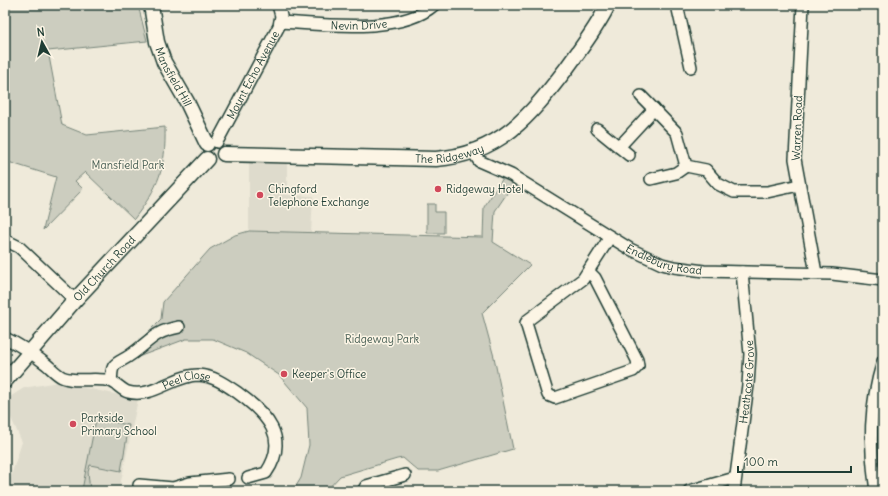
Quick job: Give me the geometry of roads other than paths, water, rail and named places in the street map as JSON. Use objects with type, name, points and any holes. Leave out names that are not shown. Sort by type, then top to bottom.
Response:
[{"type":"main road","name":"Mansfield Hill","points":[[151,5],[157,42],[164,62],[187,102],[216,147]]},
{"type":"main road","name":"The Ridgeway","points":[[216,147],[436,159],[462,156],[473,152],[514,129],[532,112],[578,52],[608,5]]},
{"type":"main road","name":"Old Church Road","points":[[5,381],[75,300],[207,159],[216,162],[222,158],[216,147]]},
{"type":"street","name":"Mount Echo Avenue","points":[[216,147],[280,22],[278,5]]},
{"type":"street","name":"Nevin Drive","points":[[280,22],[368,25],[389,23],[414,17],[434,5]]},
{"type":"street","points":[[677,5],[690,67]]},
{"type":"street","name":"Warren Road","points":[[803,5],[794,147],[799,185],[816,273]]},
{"type":"street","points":[[641,96],[677,133],[686,166]]},
{"type":"street","points":[[619,147],[654,109]]},
{"type":"street","points":[[597,129],[629,155]]},
{"type":"street","name":"Endlebury Road","points":[[473,152],[479,161],[511,175],[610,236],[652,260],[674,267],[704,271],[816,273],[883,280]]},
{"type":"street","points":[[651,179],[676,173],[686,166],[706,170],[718,184],[725,189],[734,192],[767,192],[799,185]]},
{"type":"street","points":[[589,272],[595,278],[637,360],[638,366],[633,371],[555,398],[548,395],[526,323],[584,279],[610,236]]},
{"type":"street","points":[[5,240],[18,246],[75,300]]},
{"type":"street","name":"Heathcote Grove","points":[[734,491],[748,386],[750,354],[742,272]]},
{"type":"street","points":[[111,381],[112,370],[115,364],[135,352],[150,338],[165,330],[179,327]]},
{"type":"street","name":"Peel Close","points":[[5,338],[18,343],[30,351],[62,377],[111,381],[126,392],[139,393],[185,377],[206,376],[224,383],[250,402],[266,416],[271,424],[275,444],[272,462],[266,473],[248,478]]},
{"type":"street","points":[[876,491],[871,454],[871,421],[873,400],[883,361]]},
{"type":"street","points":[[363,491],[366,486],[405,475]]},
{"type":"street","points":[[689,491],[735,478]]},
{"type":"street","points":[[139,485],[174,490],[190,484],[229,479]]},
{"type":"place","name":"Ridgeway Hotel","points":[[438,189]]},
{"type":"place","name":"Chingford Telephone Exchange","points":[[260,195]]},
{"type":"place","name":"Keeper's Office","points":[[284,374]]},
{"type":"place","name":"Parkside Primary School","points":[[73,424]]},
{"type":"park label","name":"Mansfield Park","points":[[128,165]]},
{"type":"park label","name":"Ridgeway Park","points":[[382,339]]}]
